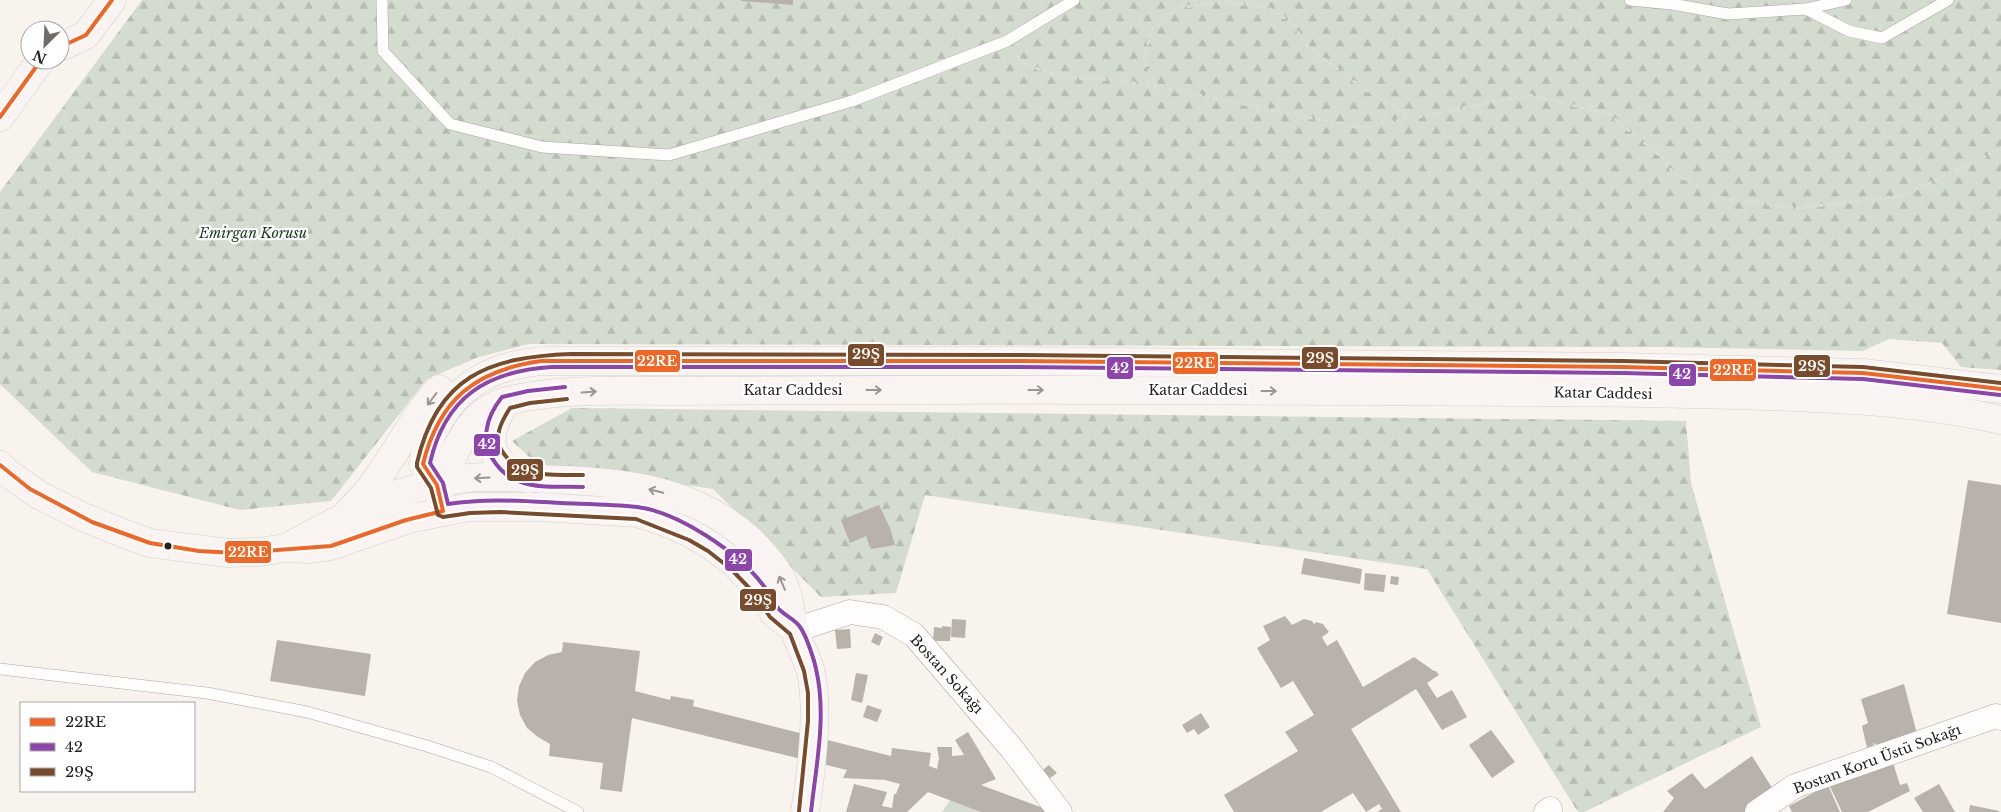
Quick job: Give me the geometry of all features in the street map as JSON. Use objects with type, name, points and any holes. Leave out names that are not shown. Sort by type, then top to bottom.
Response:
[{"type":"main road","points":[[70,42],[86,35],[112,0]]},
{"type":"main road","points":[[0,118],[34,70]]},
{"type":"main road","name":"Katar Caddesi","points":[[2001,390],[1863,373],[1632,367],[1021,361],[541,361],[506,367],[484,376],[461,392],[435,427],[428,445],[424,464],[437,485],[446,472],[455,449],[479,416],[506,402],[551,394],[602,391],[1589,392],[1774,396],[1874,401],[1970,413],[2001,420]]},
{"type":"main road","points":[[339,520],[358,503],[385,468],[416,420],[444,385],[455,379],[485,370],[506,367]]},
{"type":"main road","points":[[506,402],[493,425],[490,437],[492,446],[507,468],[528,478]]},
{"type":"main road","points":[[0,465],[6,472],[39,495],[80,516],[150,543],[228,553],[259,552],[285,548],[310,549],[331,546],[408,519],[469,507],[557,508],[637,513],[692,534],[712,546],[735,564],[758,588],[774,613],[795,630]]},
{"type":"main road","points":[[285,548],[384,499],[460,480],[528,478],[592,481],[650,490],[683,498],[712,512],[734,525],[762,552],[782,580],[795,630],[810,669],[814,692],[814,721],[805,812]]},
{"type":"main road","points":[[437,485],[443,511]]},
{"type":"street","name":"Bostan Sokağı","points":[[795,630],[850,612],[883,617],[914,635],[1012,749],[1060,812]]},
{"type":"street","name":"Bostan Koru Üstü Sokağı","points":[[1757,812],[1795,786],[1996,716],[2001,718]]},
{"type":"lane","points":[[382,0],[383,51],[450,124],[542,147],[669,155],[852,101],[1007,41],[1074,0]]},
{"type":"lane","points":[[1630,0],[1672,4],[1728,14],[1806,9],[1846,0]]},
{"type":"lane","points":[[1806,9],[1849,31],[1882,38],[1948,0]]},
{"type":"lane","points":[[0,670],[207,693],[307,712],[427,746],[490,767],[578,812]]},
{"type":"path","points":[[1157,87],[1144,59],[1151,31],[1175,8],[1226,2],[1267,7],[1291,22],[1309,48],[1360,86],[1410,118]]},
{"type":"path","points":[[1007,41],[1021,62],[1059,77],[1118,80],[1360,128],[1529,95],[1609,114],[1663,158],[1673,173],[1722,198],[1798,208],[1902,196],[2001,149]]},
{"type":"green space","name":"Emirgan Korusu","points":[[142,0],[2001,0],[2001,370],[1961,367],[1942,343],[1889,339],[1863,351],[1663,347],[528,344],[476,358],[427,379],[331,501],[240,510],[92,472],[0,384],[0,192]]},
{"type":"green space","points":[[572,408],[1686,421],[1691,483],[1761,727],[1584,812],[1578,812],[1427,569],[925,495],[896,593],[821,597],[713,489],[537,464],[512,441]]},
{"type":"green space","points":[[961,784],[1002,812],[942,812]]},
{"type":"building","points":[[793,0],[793,5],[741,1]]},
{"type":"building","points":[[1968,480],[2001,485],[2001,623],[1947,614]]},
{"type":"building","points":[[879,505],[890,528],[895,545],[871,549],[866,536],[850,543],[841,520]]},
{"type":"building","points":[[1304,558],[1362,569],[1360,584],[1301,574]]},
{"type":"building","points":[[1365,573],[1386,575],[1384,592],[1364,590]]},
{"type":"building","points":[[1391,576],[1399,577],[1398,585],[1390,584]]},
{"type":"building","points":[[1285,616],[1292,625],[1304,619],[1312,621],[1314,624],[1316,622],[1323,624],[1329,632],[1322,637],[1327,646],[1337,640],[1363,687],[1414,657],[1439,675],[1427,683],[1437,698],[1452,690],[1467,717],[1442,730],[1416,689],[1351,729],[1401,812],[1377,812],[1382,809],[1379,804],[1366,812],[1353,793],[1321,812],[1234,812],[1224,795],[1298,751],[1285,732],[1314,715],[1293,681],[1281,688],[1257,648],[1270,640],[1263,626]]},
{"type":"building","points":[[952,619],[966,620],[965,638],[951,637]]},
{"type":"building","points":[[942,626],[951,627],[950,641],[933,641],[934,627],[942,628]]},
{"type":"building","points":[[850,629],[851,648],[837,649],[835,630]]},
{"type":"building","points":[[875,633],[883,637],[879,646],[871,642]]},
{"type":"building","points":[[277,640],[371,654],[365,696],[270,681]]},
{"type":"building","points":[[563,642],[640,651],[635,691],[670,700],[671,696],[694,700],[693,706],[891,756],[892,748],[931,753],[929,766],[937,769],[939,758],[937,747],[952,747],[952,756],[964,755],[955,740],[968,732],[996,779],[981,785],[1054,812],[981,812],[928,792],[907,812],[846,812],[854,784],[887,792],[882,806],[892,808],[894,794],[896,794],[900,784],[885,780],[843,778],[847,770],[632,718],[622,792],[600,789],[603,763],[549,756],[550,744],[527,728],[520,715],[517,701],[519,686],[525,673],[535,662],[548,655],[562,652]]},
{"type":"building","points":[[856,673],[868,675],[862,703],[851,700]]},
{"type":"building","points":[[1904,684],[1917,734],[1883,747],[1873,743],[1874,745],[1867,748],[1862,726],[1868,723],[1861,699]]},
{"type":"building","points":[[867,705],[882,710],[877,722],[863,717]]},
{"type":"building","points":[[1201,713],[1210,727],[1198,735],[1194,729],[1187,733],[1182,725]]},
{"type":"building","points":[[1491,730],[1515,762],[1492,778],[1469,745]]},
{"type":"building","points":[[1752,756],[1776,794],[1753,812],[1663,812],[1674,798],[1667,791],[1692,773],[1705,789]]},
{"type":"building","points":[[1892,760],[1900,785],[1907,783],[1910,791],[1868,812],[1842,812],[1827,780]]},
{"type":"building","points":[[1049,765],[1057,773],[1046,781],[1039,773]]},
{"type":"building","points":[[1939,784],[1955,812],[1923,812],[1914,798]]},
{"type":"building","points":[[1828,785],[1840,812],[1792,812],[1789,806]]},
{"type":"building","points":[[1970,805],[1999,811],[1999,812],[1969,812]]},
{"type":"transit line","name":"22RE","points":[[70,42],[86,35],[112,0]]},
{"type":"transit line","name":"22RE","points":[[0,117],[34,70]]},
{"type":"transit line","name":"29Ş","points":[[799,811],[808,721],[808,693],[804,671],[790,634],[770,617],[753,592],[731,569],[708,551],[689,540],[636,519],[500,512],[470,513],[443,517],[438,515],[431,488],[417,467],[417,463],[426,433],[438,410],[453,391],[471,377],[492,367],[515,360],[571,354],[1021,355],[1622,361],[1863,367],[2001,383]]},
{"type":"transit line","name":"22RE","points":[[0,465],[30,489],[92,522],[150,543],[199,551],[236,553],[331,546],[406,520],[443,511],[437,485],[423,464],[430,441],[450,405],[479,380],[518,365],[541,361],[1021,361],[1622,367],[1863,373],[2001,389]]},
{"type":"transit line","name":"42","points":[[811,812],[820,740],[821,704],[814,659],[798,624],[777,607],[752,572],[723,547],[688,525],[653,510],[618,505],[519,501],[476,501],[448,504],[443,483],[430,463],[437,440],[446,421],[458,405],[472,392],[508,374],[552,367],[1021,367],[1622,373],[1863,379],[2000,395]]},
{"type":"transit line","name":"42","points":[[565,387],[528,391],[502,397],[492,413],[486,438],[491,456],[498,467],[517,481],[543,486],[583,487]]},
{"type":"transit line","name":"29Ş","points":[[567,399],[530,403],[510,408],[499,430],[500,448],[512,462],[530,472],[551,475],[583,475]]}]
